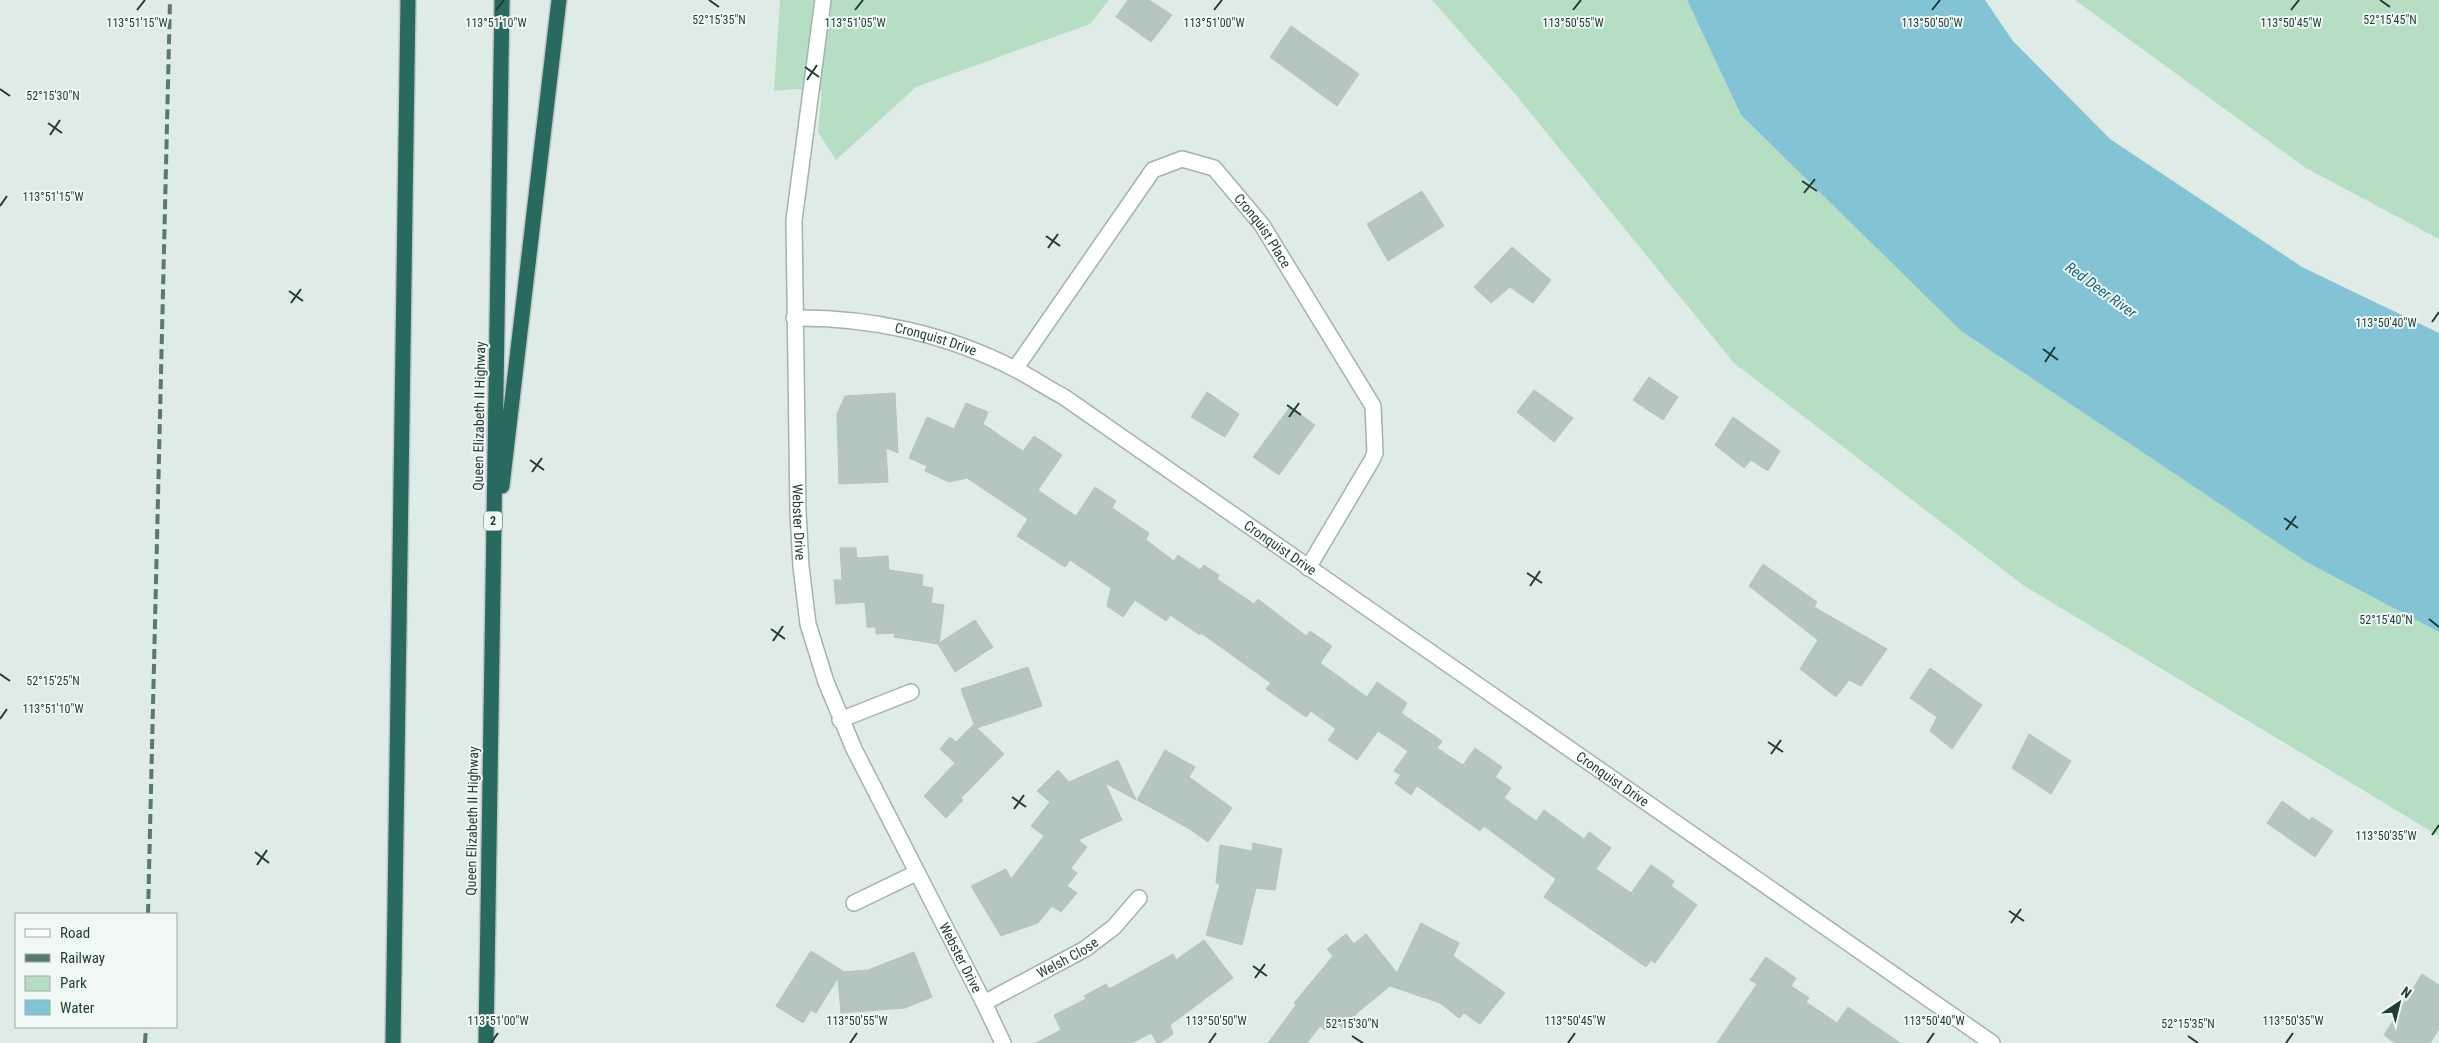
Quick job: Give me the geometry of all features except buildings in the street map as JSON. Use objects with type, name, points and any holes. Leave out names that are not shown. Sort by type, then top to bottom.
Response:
[{"type":"highway","points":[[392,1043],[408,0]]},
{"type":"highway","name":"Queen Elizabeth II Highway","points":[[486,1043],[502,0]]},
{"type":"highway","points":[[492,569],[559,0]]},
{"type":"street","points":[[794,318],[794,220],[823,0]]},
{"type":"street","name":"Cronquist Place","points":[[1015,369],[1154,170],[1182,159],[1214,168],[1262,225],[1375,412],[1375,453],[1372,460],[1308,568]]},
{"type":"street","name":"Cronquist Drive","points":[[794,318],[837,318],[902,329],[974,351],[1015,369],[1064,398],[1992,1043]]},
{"type":"street","name":"Webster Drive","points":[[794,318],[801,567],[808,624],[840,720],[1003,1043]]},
{"type":"street","points":[[840,720],[911,692]]},
{"type":"street","points":[[854,904],[916,872]]},
{"type":"street","name":"Welsh Close","points":[[984,1003],[1085,949],[1114,927],[1139,898]]},
{"type":"green space","points":[[780,0],[1109,0],[1090,24],[916,87],[836,160],[818,132],[822,91],[795,89],[774,91]]},
{"type":"green space","points":[[1432,0],[1687,0],[1741,115],[1961,331],[2308,563],[2439,632],[2439,836],[2023,585],[1734,363],[1515,94]]},
{"type":"green space","points":[[2075,0],[2439,0],[2439,239],[2306,168]]},
{"type":"water","name":"Red Deer River","points":[[1687,0],[1985,0],[2013,41],[2110,139],[2302,267],[2439,333],[2439,632],[2308,563],[1961,331],[1741,115]]},
{"type":"railway","points":[[148,913],[170,0]]},
{"type":"railway","points":[[145,1043],[146,1028]]}]
